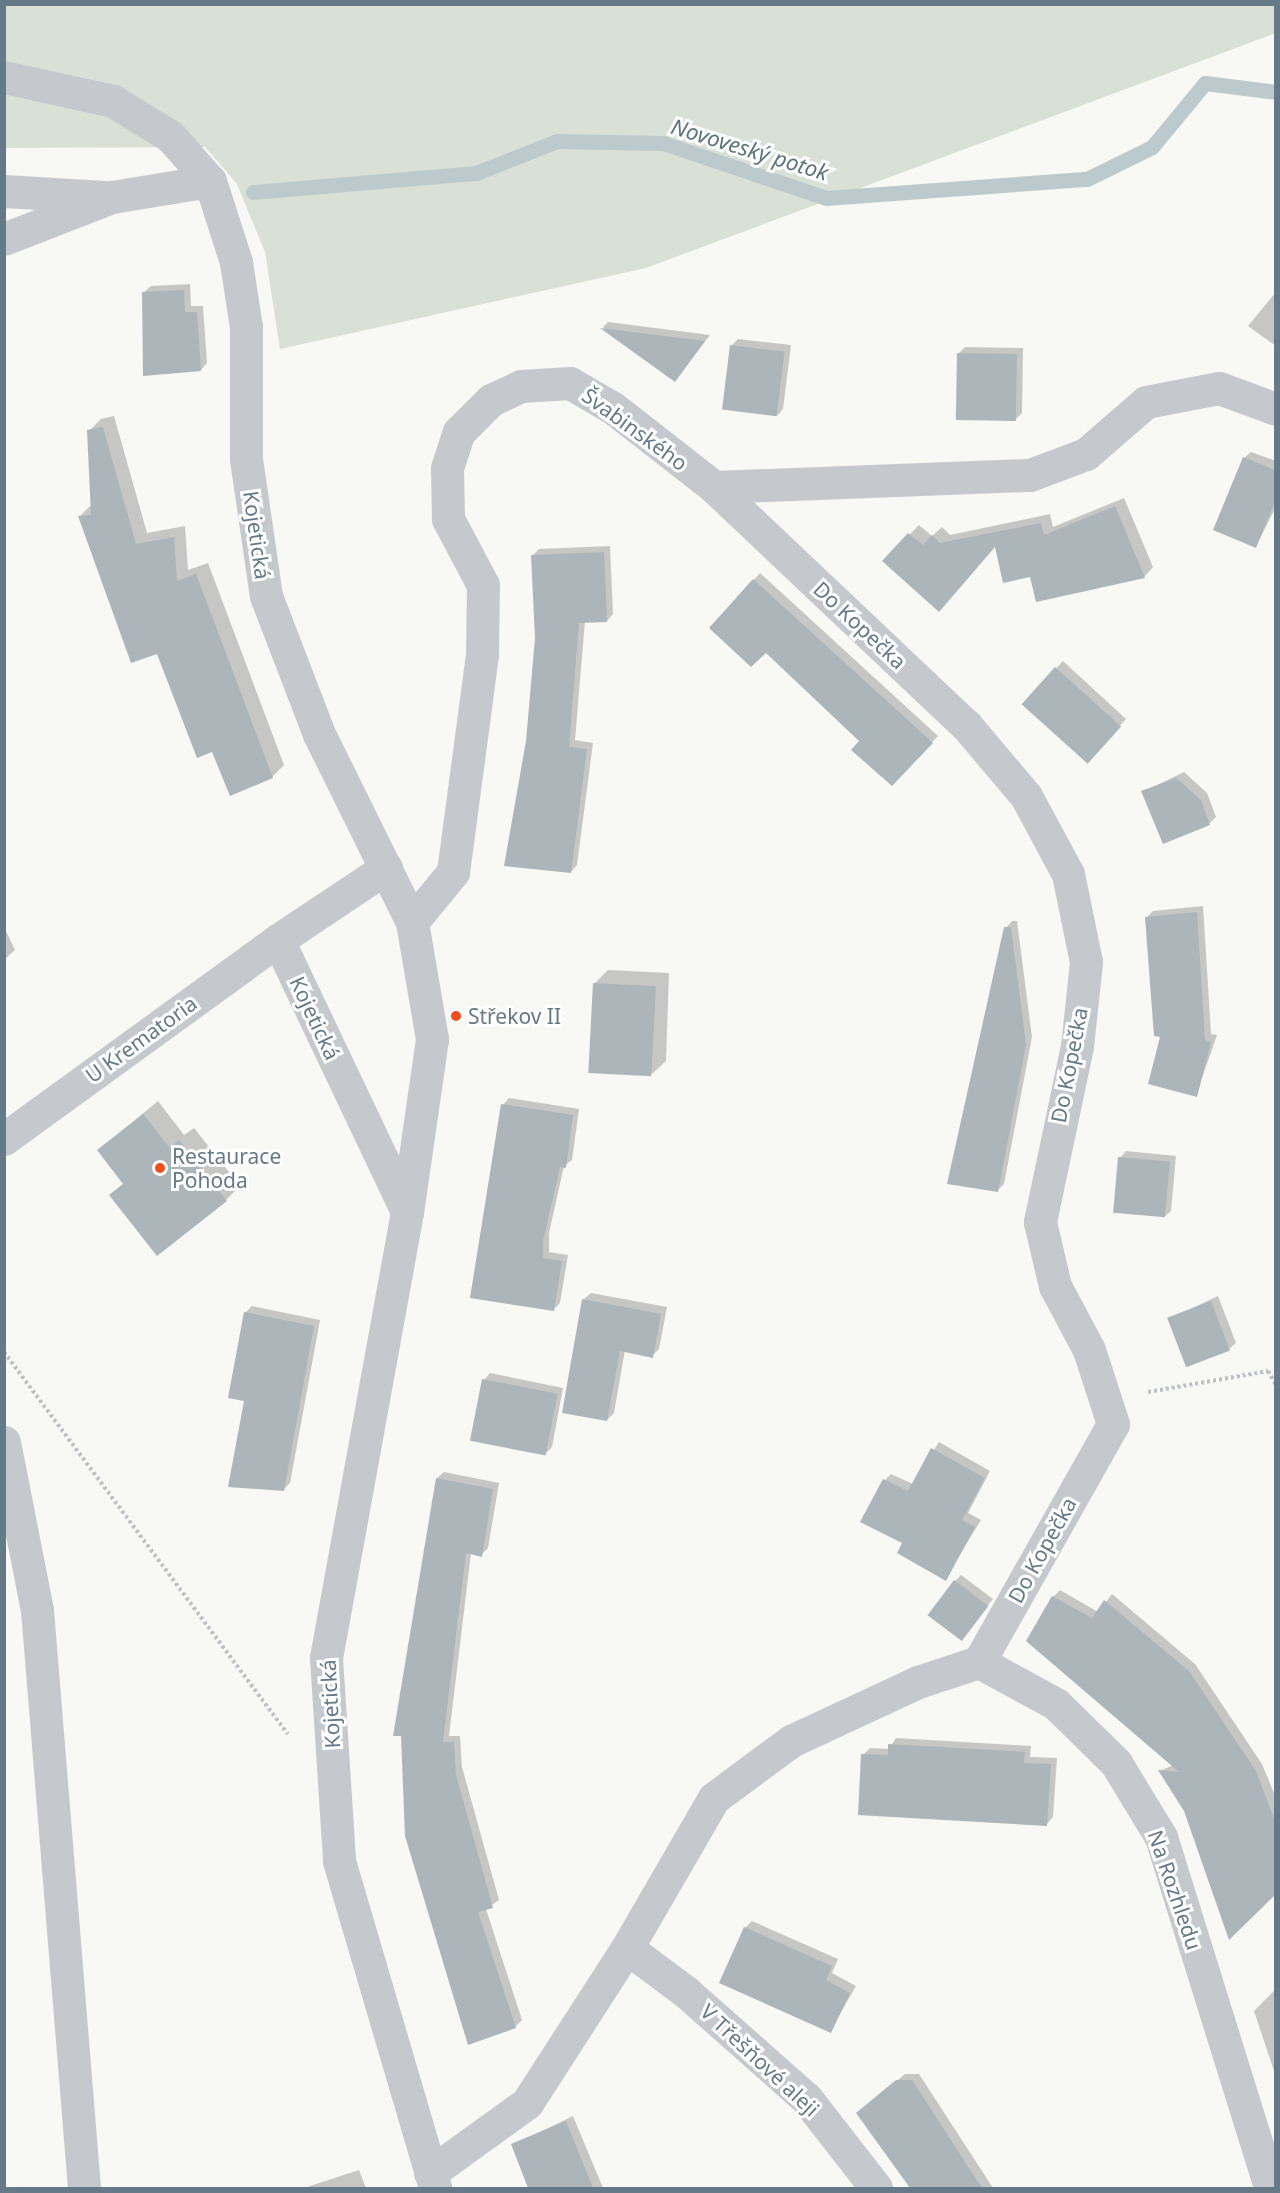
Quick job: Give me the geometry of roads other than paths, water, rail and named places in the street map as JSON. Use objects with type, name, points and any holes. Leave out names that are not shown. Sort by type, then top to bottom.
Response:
[{"type":"street","name":"Kojetická","points":[[4,77],[113,100],[170,136],[210,181],[236,262],[246,327],[246,459],[266,596],[319,734],[412,922],[432,1039],[407,1212],[326,1658],[339,1861],[433,2181]]},
{"type":"street","points":[[4,239],[112,197],[210,181]]},
{"type":"street","points":[[4,191],[112,197]]},
{"type":"street","name":"Švabinského","points":[[412,922],[453,872],[482,655],[483,585],[448,519],[447,468],[459,432],[491,400],[521,386],[570,383],[613,408],[714,487]]},
{"type":"street","points":[[714,487],[1030,475],[1086,454],[1146,402],[1219,388],[1275,410]]},
{"type":"street","name":"Do Kopečka","points":[[714,487],[966,725],[1026,796],[1068,874],[1086,962],[1077,1046],[1040,1222],[1054,1286],[1089,1350],[1113,1424],[979,1662]]},
{"type":"street","points":[[278,940],[386,868]]},
{"type":"street","name":"Kojetická","points":[[278,940],[407,1212]]},
{"type":"street","name":"U Krematoria","points":[[4,1139],[278,940]]},
{"type":"street","points":[[4,1443],[37,1610],[84,2188]]},
{"type":"street","points":[[433,2181],[527,2103],[627,1948],[714,1798],[791,1741],[918,1682],[979,1662]]},
{"type":"street","name":"Na Rozhledu","points":[[979,1662],[1056,1704],[1116,1763],[1161,1837],[1270,2188]]},
{"type":"street","name":"V Třešňové aleji","points":[[627,1948],[686,1992],[806,2098],[876,2188]]},
{"type":"waterway","name":"Novoveský potok","points":[[253,192],[476,173],[557,141],[663,143],[826,198],[1087,179],[1152,147],[1205,83],[1276,92]]},
{"type":"place","name":"Střekov II","points":[[456,1016]]},
{"type":"place","name":"Restaurace Pohoda","points":[[160,1168]]}]
